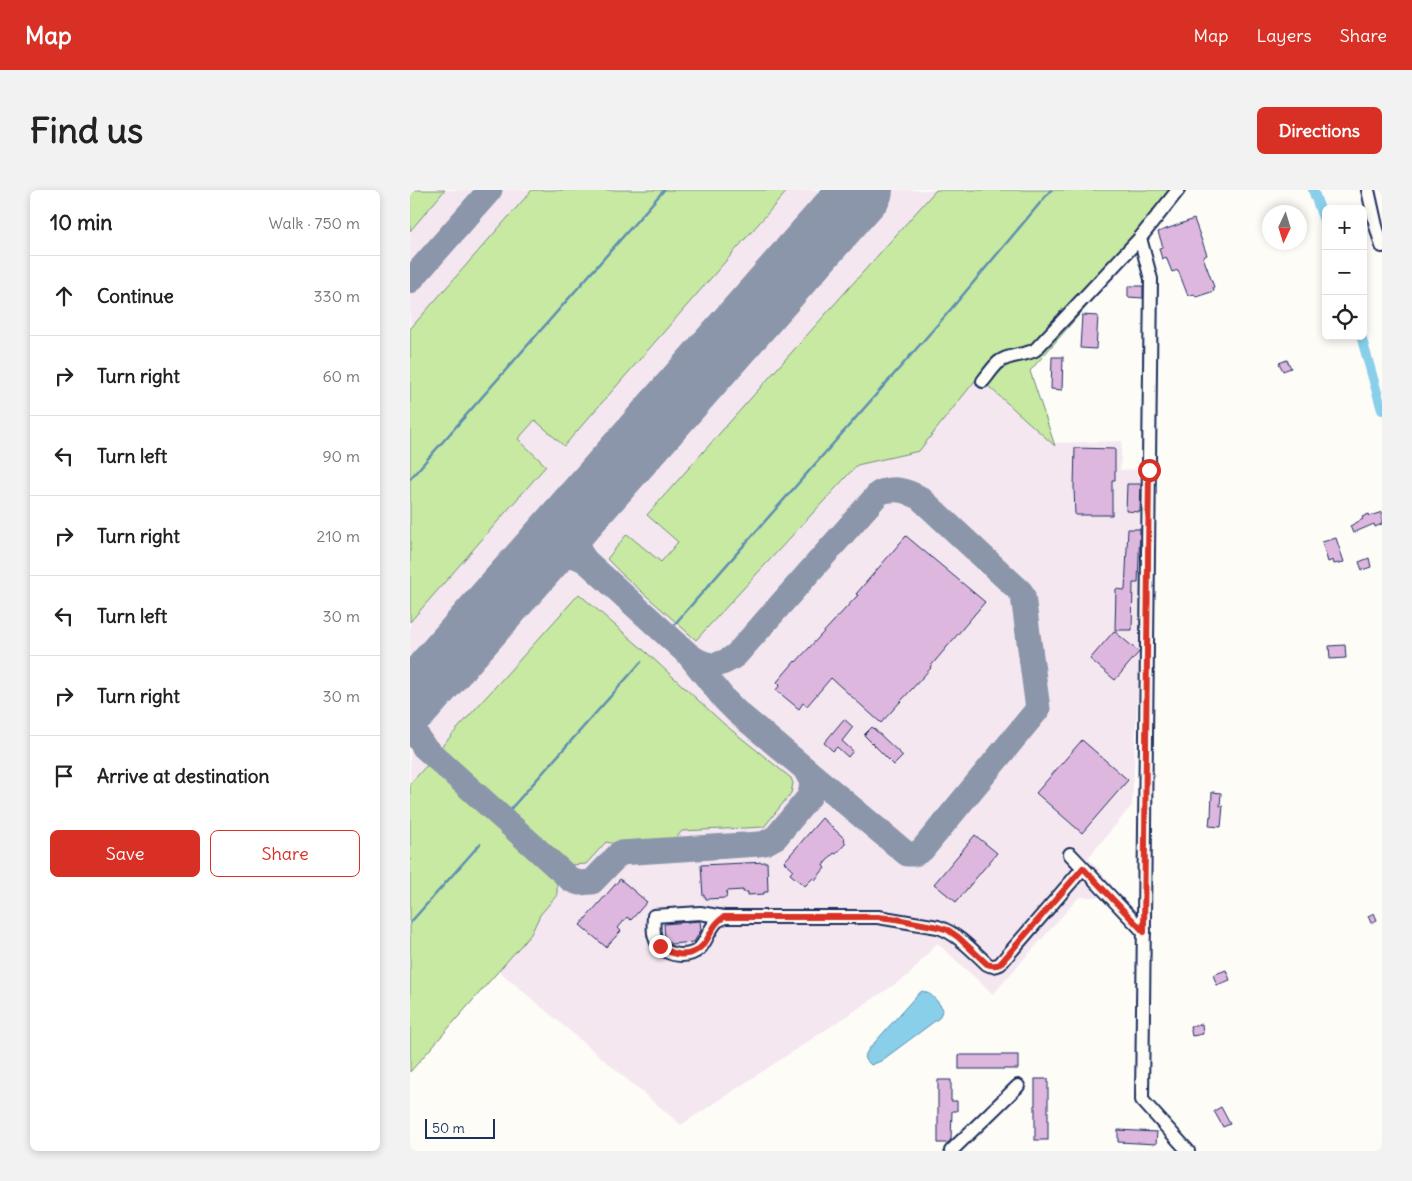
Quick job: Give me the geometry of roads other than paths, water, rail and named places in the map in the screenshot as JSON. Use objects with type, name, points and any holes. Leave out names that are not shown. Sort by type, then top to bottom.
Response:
[{"type":"street","points":[[983,381],[998,362],[1005,358],[1035,350],[1137,242],[1178,190]]},
{"type":"street","points":[[1368,190],[1382,246]]},
{"type":"street","points":[[1137,242],[1151,279],[1142,1100],[1188,1151]]},
{"type":"street","points":[[1070,854],[1144,932]]},
{"type":"street","points":[[724,917],[717,922],[703,945],[687,955],[677,955],[668,952],[660,946],[653,932],[654,916],[700,913],[724,917],[878,917],[948,930],[987,964],[996,966],[1000,964],[1083,868]]},
{"type":"street","points":[[951,1151],[1018,1086]]},
{"type":"water","points":[[922,991],[931,995],[943,1009],[939,1018],[881,1061],[871,1065],[864,1058],[868,1050]]},
{"type":"waterway","points":[[410,479],[664,190]]},
{"type":"waterway","points":[[673,626],[946,315],[1051,190]]},
{"type":"waterway","points":[[1313,190],[1322,215]]},
{"type":"waterway","points":[[1362,340],[1382,410]]},
{"type":"waterway","points":[[507,813],[641,662]]},
{"type":"waterway","points":[[410,923],[480,844]]}]
